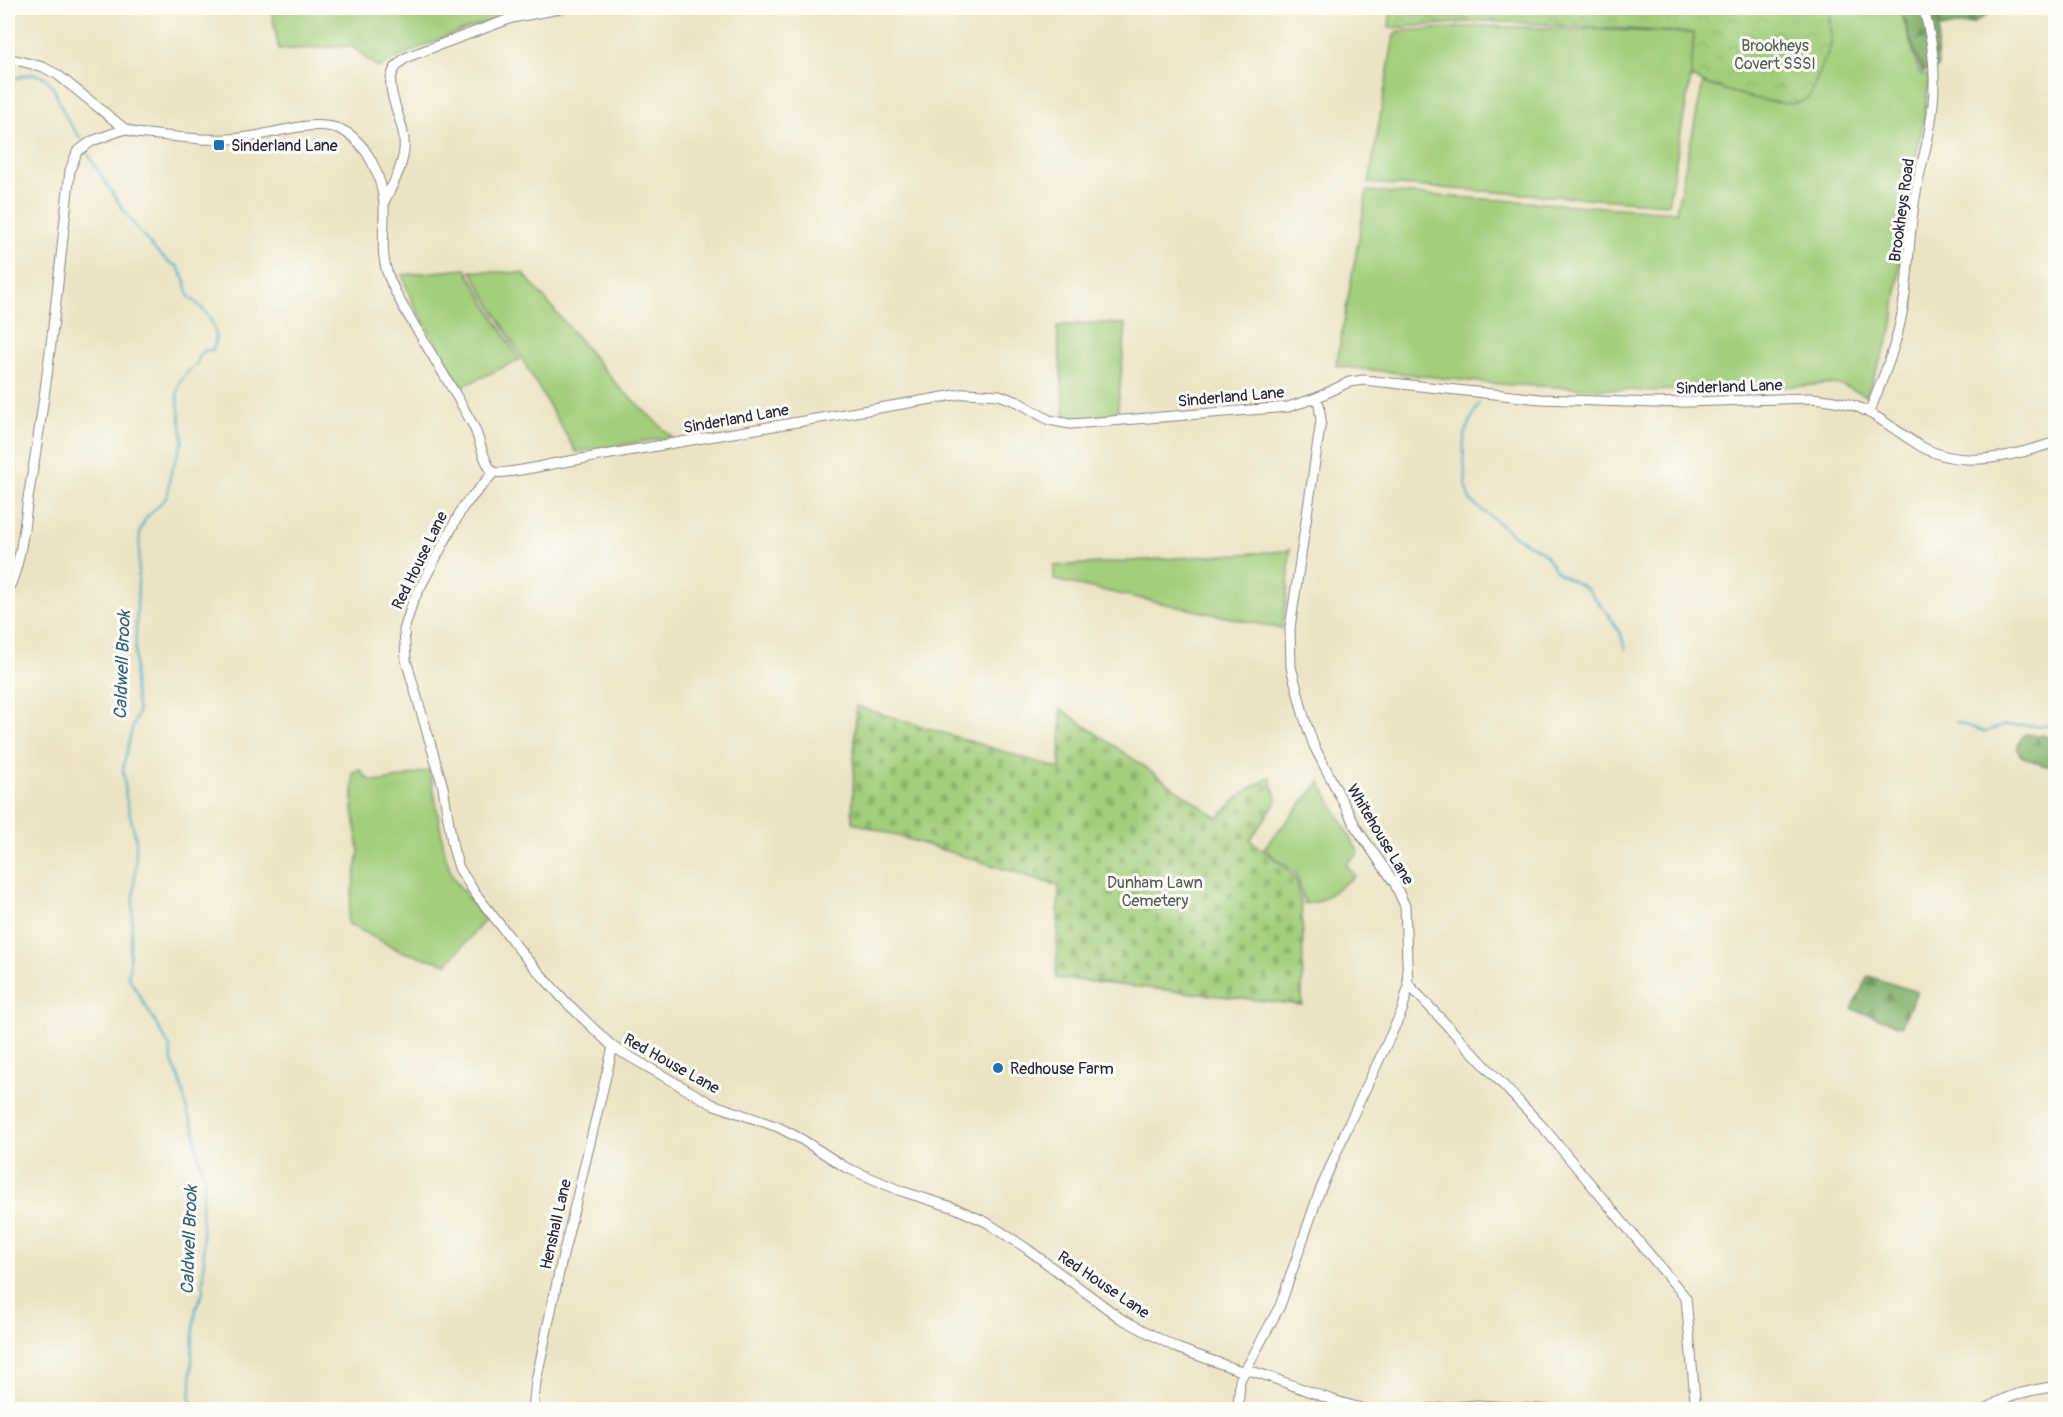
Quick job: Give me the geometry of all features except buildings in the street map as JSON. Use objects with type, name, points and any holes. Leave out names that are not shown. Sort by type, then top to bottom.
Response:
[{"type":"street","points":[[384,202],[395,181],[404,152],[403,128],[390,88],[390,78],[398,63],[407,57],[512,18],[564,8]]},
{"type":"street","name":"Brookheys Road","points":[[1869,413],[1892,354],[1902,313],[1914,203],[1928,138],[1934,94],[1935,62],[1928,21],[1923,8]]},
{"type":"street","points":[[8,58],[43,67],[58,75],[125,129],[136,133],[211,139],[242,138],[320,126],[342,130],[359,143],[370,158],[384,202],[383,249],[387,272],[406,312],[466,413],[480,441],[489,468],[494,472]]},
{"type":"street","points":[[8,590],[17,560],[36,450],[57,300],[70,170],[77,152],[84,146],[125,129]]},
{"type":"street","name":"Sinderland Lane","points":[[494,472],[967,393],[999,395],[1018,402],[1049,420],[1070,423],[1277,409],[1299,405],[1349,382],[1374,380],[1540,399],[1655,403],[1810,398],[1836,400],[1869,413],[1923,448],[1955,458],[1976,460],[1998,458],[2055,442]]},
{"type":"street","name":"Whitehouse Lane","points":[[1238,1410],[1238,1393],[1244,1371],[1280,1306],[1319,1193],[1402,1011],[1408,985],[1405,906],[1394,882],[1357,830],[1314,746],[1304,717],[1292,667],[1290,628],[1321,421],[1316,398]]},
{"type":"street","name":"Red House Lane","points":[[494,472],[463,507],[413,601],[404,630],[406,660],[443,787],[453,849],[459,868],[475,893],[526,958],[565,1001],[613,1047],[712,1104],[778,1127],[845,1167],[901,1191],[955,1208],[986,1222],[1026,1248],[1120,1318],[1177,1348],[1371,1410]]},
{"type":"street","points":[[1408,985],[1544,1127],[1686,1298],[1696,1410]]},
{"type":"street","name":"Henshall Lane","points":[[533,1410],[536,1381],[560,1268],[613,1047]]},
{"type":"street","points":[[1986,1410],[1994,1403],[2018,1393],[2055,1386]]},
{"type":"street","points":[[1414,1410],[1478,1405],[1555,1410]]},
{"type":"green space","points":[[271,8],[540,8],[457,32],[378,68],[353,47],[348,46],[279,50]]},
{"type":"green space","name":"Brookheys Covert SSSI","points":[[1391,8],[1831,8],[1829,11],[1831,45],[1809,97],[1798,103],[1774,102],[1713,86],[1691,77],[1694,33],[1485,21],[1389,28]]},
{"type":"green space","points":[[1831,8],[1900,8],[1920,74],[1930,76],[1923,124],[1909,187],[1892,331],[1866,396],[1850,388],[1830,384],[1644,391],[1497,384],[1336,366],[1367,191],[1676,212],[1703,83],[1727,89],[1831,45],[1829,11]]},
{"type":"green space","points":[[1900,8],[1998,8],[1974,23],[1939,28],[1938,68],[1922,72]]},
{"type":"green space","points":[[1485,26],[1694,33],[1691,77],[1668,204],[1369,183],[1394,35],[1399,31]]},
{"type":"green space","points":[[466,269],[519,360],[461,387],[413,304],[402,275]]},
{"type":"green space","points":[[471,271],[523,273],[618,386],[672,437],[576,452]]},
{"type":"green space","points":[[1091,323],[1126,324],[1117,416],[1065,418],[1057,326]]},
{"type":"green space","points":[[1290,549],[1282,629],[1054,580],[1054,566]]},
{"type":"green space","name":"Dunham Lawn Cemetery","points":[[856,706],[1060,769],[1061,709],[1218,818],[1242,795],[1270,777],[1277,801],[1250,840],[1284,867],[1293,876],[1297,885],[1302,918],[1302,1005],[1056,978],[1059,886],[852,822]]},
{"type":"green space","points":[[2025,734],[2043,735],[2055,740],[2055,765],[2045,766],[2021,756],[2017,749]]},
{"type":"green space","points":[[360,770],[370,780],[381,781],[430,770],[445,854],[453,878],[485,920],[447,964],[400,951],[347,923],[359,852],[353,808],[353,773]]},
{"type":"green space","points":[[1320,782],[1359,853],[1346,864],[1355,876],[1320,901],[1305,904],[1296,874],[1264,848]]},
{"type":"green space","points":[[1868,976],[1917,992],[1901,1026],[1852,1009]]},
{"type":"waterway","name":"Caldwell Brook","points":[[8,82],[22,76],[41,75],[52,86],[68,120],[82,140]]},
{"type":"waterway","name":"Caldwell Brook","points":[[88,154],[141,234],[166,260],[177,266],[185,280],[189,297],[206,313],[214,327],[215,334],[213,350],[205,350],[196,365],[180,382],[177,394],[183,440],[170,476],[166,498],[146,518],[140,530],[134,687],[138,713],[123,768],[126,798],[136,839],[128,976],[170,1047],[172,1062],[180,1080],[188,1114],[194,1128],[205,1178],[201,1210],[203,1292],[196,1308],[193,1334],[190,1410]]},
{"type":"waterway","points":[[1479,404],[1464,439],[1465,477],[1470,500],[1517,538],[1543,552],[1558,573],[1587,589],[1608,614],[1621,635],[1625,649]]},
{"type":"waterway","points":[[1956,722],[1985,732],[2005,725],[2056,726]]},
{"type":"place","name":"Sinderland Lane","points":[[219,145]]},
{"type":"place","name":"Redhouse Farm","points":[[998,1068]]}]
